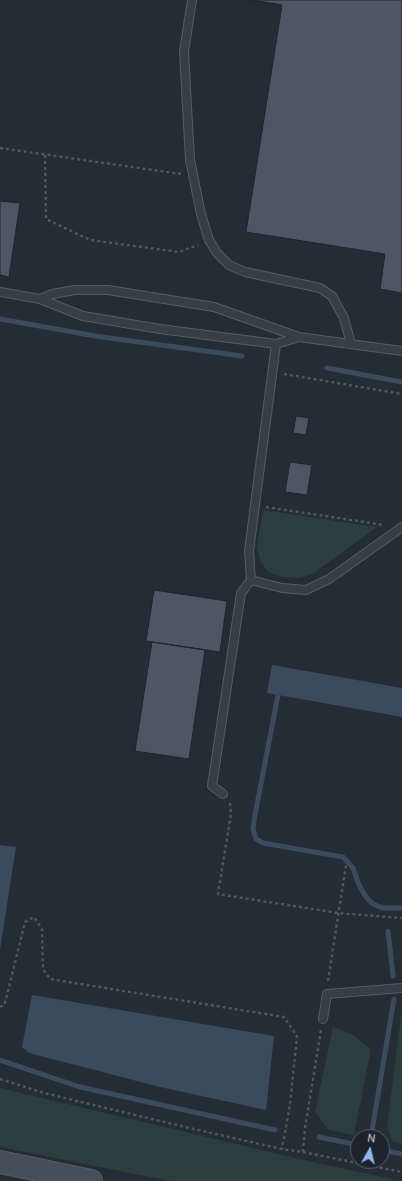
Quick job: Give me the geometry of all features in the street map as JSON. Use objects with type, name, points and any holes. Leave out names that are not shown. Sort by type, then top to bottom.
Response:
[{"type":"main road","points":[[0,1162],[91,1181]]},
{"type":"lane","points":[[192,0],[184,52],[190,160],[201,214],[209,240],[217,253],[229,265],[245,272],[320,288],[332,296],[344,318],[351,344]]},
{"type":"lane","points":[[40,299],[52,294],[74,290],[108,290],[214,307],[299,337],[402,351]]},
{"type":"lane","points":[[0,292],[40,299],[83,316],[160,330],[276,344],[299,337]]},
{"type":"lane","points":[[222,794],[212,786],[241,593],[251,580],[249,551],[276,344]]},
{"type":"lane","points":[[251,580],[282,588],[306,590],[329,579],[401,528]]},
{"type":"lane","points":[[323,1019],[327,994],[402,988]]},
{"type":"path","points":[[0,148],[179,175],[192,170]]},
{"type":"path","points":[[45,155],[46,219],[90,240],[179,252],[209,240]]},
{"type":"path","points":[[272,372],[402,394]]},
{"type":"path","points":[[255,505],[401,528]]},
{"type":"path","points":[[222,794],[230,798],[230,814],[218,894],[338,913],[402,918]]},
{"type":"path","points":[[327,994],[346,865]]},
{"type":"path","points":[[0,1007],[4,1005],[6,999],[25,922],[34,918],[42,929],[43,969],[50,979],[284,1017],[297,1036],[290,1105],[282,1149]]},
{"type":"path","points":[[304,1152],[305,1128],[323,1019]]},
{"type":"path","points":[[0,1079],[44,1093],[282,1149],[402,1172]]},
{"type":"shaded area","points":[[263,510],[377,527],[314,573],[299,578],[282,577],[267,571],[260,560],[257,547]]},
{"type":"shaded area","points":[[402,1016],[402,1144],[393,1142],[390,1129],[388,1129],[387,1126]]},
{"type":"shaded area","points":[[333,1027],[353,1035],[371,1049],[355,1129],[350,1129],[350,1134],[328,1130],[315,1111]]},
{"type":"shaded area","points":[[0,1088],[317,1163],[402,1181],[170,1181],[0,1147]]},
{"type":"water","points":[[272,665],[402,688],[402,717],[267,693]]},
{"type":"water","points":[[0,845],[16,847],[0,950]]},
{"type":"water","points":[[32,995],[274,1036],[266,1110],[160,1087],[29,1053],[22,1047]]},
{"type":"building","points":[[252,0],[402,0],[402,293],[380,289],[385,254],[246,232],[282,5]]},
{"type":"building","points":[[0,201],[20,203],[9,277],[0,275]]},
{"type":"building","points":[[296,416],[309,418],[306,435],[293,433]]},
{"type":"building","points":[[290,462],[312,465],[307,495],[285,492]]},
{"type":"building","points":[[154,590],[227,601],[220,652],[146,641]]},
{"type":"building","points":[[152,642],[205,650],[189,759],[135,751]]},
{"type":"waterway","points":[[0,319],[95,336],[242,356]]},
{"type":"waterway","points":[[327,368],[402,382]]},
{"type":"waterway","points":[[278,695],[255,815],[253,829],[256,839],[263,843],[343,857],[353,868],[359,885],[366,897],[373,904],[382,908],[402,908]]},
{"type":"waterway","points":[[388,931],[393,976]]},
{"type":"waterway","points":[[372,1129],[394,999]]},
{"type":"waterway","points":[[0,1060],[80,1087],[275,1130]]},
{"type":"waterway","points":[[319,1137],[350,1143]]},
{"type":"waterway","points":[[390,1152],[402,1154]]}]
